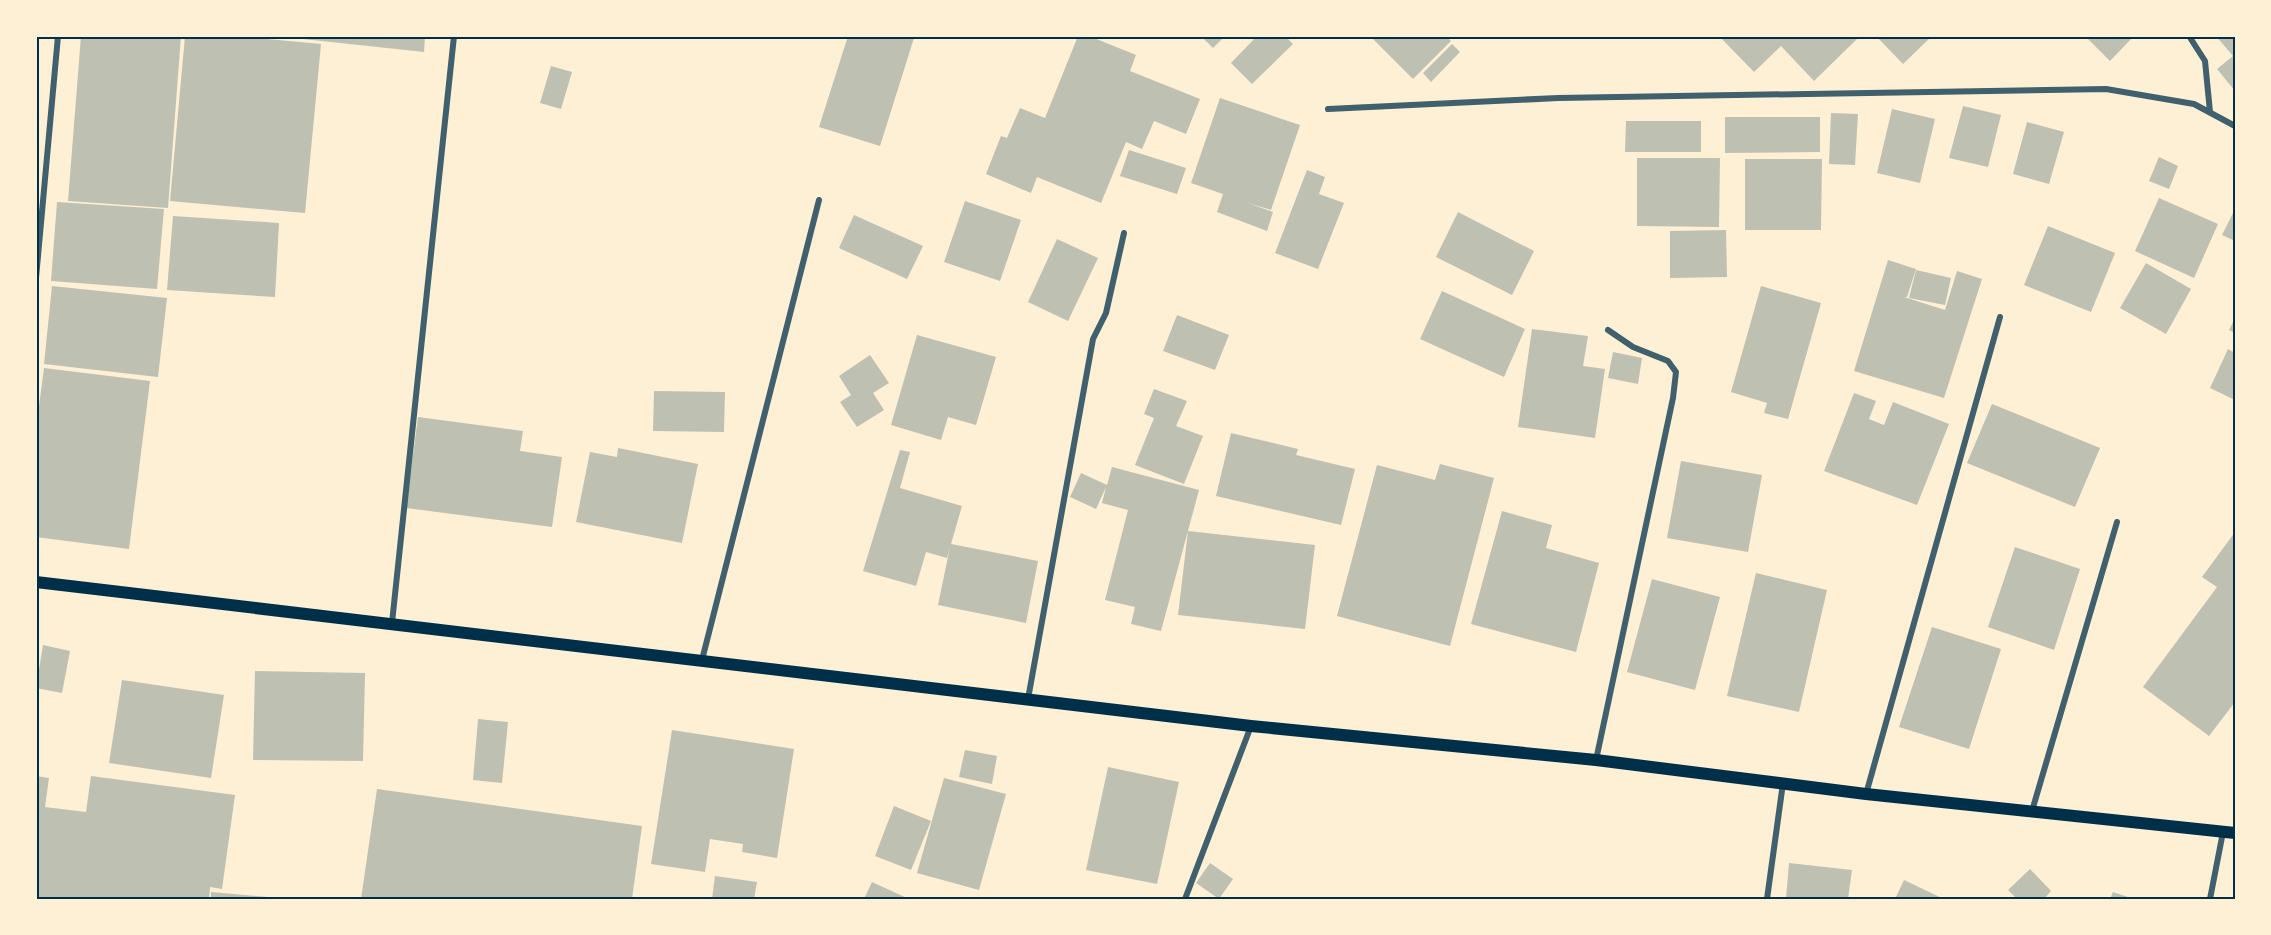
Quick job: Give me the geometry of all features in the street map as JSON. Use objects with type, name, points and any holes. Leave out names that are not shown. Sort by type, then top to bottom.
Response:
[{"type":"main road","points":[[36,582],[1251,726],[1596,760],[1866,794],[2229,833]]},
{"type":"street","points":[[36,278],[58,36]]},
{"type":"street","points":[[392,623],[454,36]]},
{"type":"street","points":[[2189,36],[2205,62],[2210,112]]},
{"type":"street","points":[[1328,109],[1558,98],[2106,89],[2194,104],[2235,126]]},
{"type":"street","points":[[702,660],[819,200]]},
{"type":"street","points":[[1028,699],[1093,339],[1106,313],[1124,233]]},
{"type":"street","points":[[1866,794],[2000,317]]},
{"type":"street","points":[[1596,760],[1671,410],[1676,372],[1668,361],[1633,347],[1608,330]]},
{"type":"street","points":[[2032,812],[2117,522]]},
{"type":"street","points":[[1185,899],[1251,726]]},
{"type":"street","points":[[1767,899],[1783,783]]},
{"type":"street","points":[[2210,899],[2229,833]]},
{"type":"building","points":[[81,36],[181,36],[168,208],[68,201]]},
{"type":"building","points":[[185,36],[234,36],[321,44],[305,213],[170,201]]},
{"type":"building","points":[[275,36],[425,36],[424,52]]},
{"type":"building","points":[[848,36],[914,38],[880,146],[819,127]]},
{"type":"building","points":[[1078,36],[1089,36],[1136,55],[1130,71],[1200,99],[1186,134],[1154,121],[1142,149],[1126,142],[1101,203],[1037,177],[1031,193],[986,174],[1001,136],[1007,138],[1020,108],[1045,118]]},
{"type":"building","points":[[1201,36],[1225,36],[1213,48]]},
{"type":"building","points":[[1257,36],[1285,36],[1293,44],[1252,84],[1231,63]]},
{"type":"building","points":[[1370,36],[1446,36],[1451,41],[1413,79]]},
{"type":"building","points":[[1719,36],[1856,36],[1858,38],[1814,81],[1781,46],[1754,72]]},
{"type":"building","points":[[1876,36],[1932,36],[1903,64]]},
{"type":"building","points":[[2085,36],[2134,36],[2110,61]]},
{"type":"building","points":[[2216,36],[2235,36],[2235,91],[2217,69],[2233,56]]},
{"type":"building","points":[[1452,44],[1460,52],[1431,82],[1423,73]]},
{"type":"building","points":[[551,66],[572,72],[561,109],[540,103]]},
{"type":"building","points":[[1220,98],[1300,125],[1271,210],[1248,203],[1273,212],[1267,231],[1217,212],[1223,194],[1191,183]]},
{"type":"building","points":[[1963,106],[2001,115],[1988,167],[1949,158]]},
{"type":"building","points":[[1892,109],[1935,119],[1920,183],[1877,173]]},
{"type":"building","points":[[1831,113],[1858,114],[1855,165],[1829,164]]},
{"type":"building","points":[[1725,117],[1820,117],[1820,152],[1725,153]]},
{"type":"building","points":[[1626,121],[1701,121],[1701,152],[1625,152]]},
{"type":"building","points":[[2027,122],[2064,132],[2049,184],[2013,174]]},
{"type":"building","points":[[1129,150],[1186,168],[1177,194],[1120,176]]},
{"type":"building","points":[[2159,157],[2178,166],[2169,189],[2149,181]]},
{"type":"building","points":[[1637,158],[1720,158],[1719,227],[1637,226]]},
{"type":"building","points":[[1745,159],[1822,159],[1821,230],[1745,230]]},
{"type":"building","points":[[1307,170],[1325,177],[1319,194],[1344,203],[1318,269],[1275,253]]},
{"type":"building","points":[[2159,198],[2218,224],[2194,278],[2135,251]]},
{"type":"building","points":[[965,201],[1021,220],[1000,281],[944,262]]},
{"type":"building","points":[[57,202],[164,209],[157,289],[51,281]]},
{"type":"building","points":[[2235,209],[2235,241],[2222,235]]},
{"type":"building","points":[[1458,212],[1534,251],[1512,295],[1436,257]]},
{"type":"building","points":[[854,215],[923,246],[907,279],[839,248]]},
{"type":"building","points":[[173,216],[279,223],[275,297],[167,290]]},
{"type":"building","points":[[2048,226],[2115,253],[2091,312],[2024,285]]},
{"type":"building","points":[[1726,230],[1727,277],[1670,278],[1670,231]]},
{"type":"building","points":[[1057,239],[1098,258],[1068,321],[1028,302]]},
{"type":"building","points":[[1888,260],[1916,269],[1907,297],[1904,297],[1945,310],[1957,271],[1982,279],[1944,398],[1854,371]]},
{"type":"building","points":[[2146,263],[2191,289],[2166,334],[2120,308]]},
{"type":"building","points":[[1916,270],[1951,278],[1945,305],[1909,298]]},
{"type":"building","points":[[52,286],[167,298],[158,377],[44,364]]},
{"type":"building","points":[[1761,286],[1821,303],[1788,419],[1764,413],[1767,403],[1731,392]]},
{"type":"building","points":[[1442,291],[1525,329],[1504,377],[1420,339]]},
{"type":"building","points":[[1177,315],[1229,335],[1215,370],[1163,351]]},
{"type":"building","points":[[2235,318],[2235,333],[2229,330]]},
{"type":"building","points":[[1532,329],[1588,336],[1583,366],[1605,369],[1595,438],[1518,427]]},
{"type":"building","points":[[917,335],[996,357],[976,425],[948,417],[941,440],[891,425]]},
{"type":"building","points":[[2228,349],[2235,353],[2235,400],[2210,388]]},
{"type":"building","points":[[1613,352],[1642,358],[1638,384],[1608,378]]},
{"type":"building","points":[[870,355],[889,383],[873,393],[884,410],[857,427],[840,402],[851,395],[839,376]]},
{"type":"building","points":[[44,368],[150,381],[129,549],[36,537],[36,429]]},
{"type":"building","points":[[1154,389],[1187,401],[1176,426],[1203,436],[1184,484],[1135,465],[1154,418],[1144,414]]},
{"type":"building","points":[[654,391],[725,392],[724,432],[653,431]]},
{"type":"building","points":[[1854,393],[1876,401],[1869,419],[1884,425],[1893,402],[1949,424],[1917,505],[1824,471]]},
{"type":"building","points":[[1992,404],[2100,448],[2075,507],[1967,463]]},
{"type":"building","points":[[418,417],[523,431],[520,451],[562,457],[552,527],[406,508]]},
{"type":"building","points":[[1231,433],[1298,449],[1296,455],[1355,469],[1341,525],[1216,496]]},
{"type":"building","points":[[618,448],[698,464],[682,543],[576,522],[590,452],[617,457]]},
{"type":"building","points":[[900,450],[910,452],[900,488],[962,506],[951,544],[1038,561],[1026,623],[938,605],[950,547],[947,558],[926,552],[916,586],[863,571]]},
{"type":"building","points":[[1681,461],[1762,475],[1748,552],[1667,538]]},
{"type":"building","points":[[1440,464],[1494,478],[1450,646],[1337,616],[1377,465],[1435,480]]},
{"type":"building","points":[[1112,467],[1199,490],[1161,631],[1131,624],[1135,607],[1105,600],[1128,510],[1102,503],[1106,487],[1096,509],[1070,497],[1081,473],[1107,485]]},
{"type":"building","points":[[1502,511],[1552,525],[1546,548],[1599,563],[1576,652],[1471,624]]},
{"type":"building","points":[[1188,531],[1315,545],[1305,629],[1178,615]]},
{"type":"building","points":[[2235,532],[2235,702],[2209,736],[2143,687],[2217,587],[2202,577]]},
{"type":"building","points":[[2015,547],[2080,569],[2054,650],[1988,627]]},
{"type":"building","points":[[1756,573],[1827,590],[1799,712],[1727,696]]},
{"type":"building","points":[[1652,579],[1720,597],[1695,690],[1627,672]]},
{"type":"building","points":[[1932,627],[2001,649],[1969,749],[1899,727]]},
{"type":"building","points":[[43,645],[70,651],[62,693],[36,688]]},
{"type":"building","points":[[255,671],[365,673],[363,761],[253,760]]},
{"type":"building","points":[[122,680],[224,695],[211,778],[109,763]]},
{"type":"building","points":[[478,719],[508,722],[502,783],[473,780]]},
{"type":"building","points":[[672,730],[794,749],[777,858],[742,852],[743,844],[710,839],[705,872],[651,864]]},
{"type":"building","points":[[965,750],[997,756],[992,784],[959,777]]},
{"type":"building","points":[[1108,767],[1179,782],[1157,884],[1086,870]]},
{"type":"building","points":[[36,776],[49,778],[45,807],[86,812],[91,776],[235,795],[222,889],[210,887],[209,899],[36,899]]},
{"type":"building","points":[[944,778],[1006,794],[979,890],[917,873]]},
{"type":"building","points":[[377,789],[642,826],[632,899],[361,899]]},
{"type":"building","points":[[894,806],[931,821],[911,870],[875,856]]},
{"type":"building","points":[[1210,863],[1233,879],[1219,899],[1196,883]]},
{"type":"building","points":[[1789,863],[1852,870],[1848,899],[1786,899]]},
{"type":"building","points":[[2030,869],[2051,891],[2044,899],[2017,899],[2008,890]]},
{"type":"building","points":[[715,876],[757,882],[754,899],[712,899]]},
{"type":"building","points":[[1904,880],[1944,899],[1895,899]]},
{"type":"building","points":[[872,882],[909,899],[864,899]]},
{"type":"building","points":[[211,892],[268,897],[268,899],[211,899]]},
{"type":"building","points":[[2113,892],[2134,899],[2110,899]]}]
